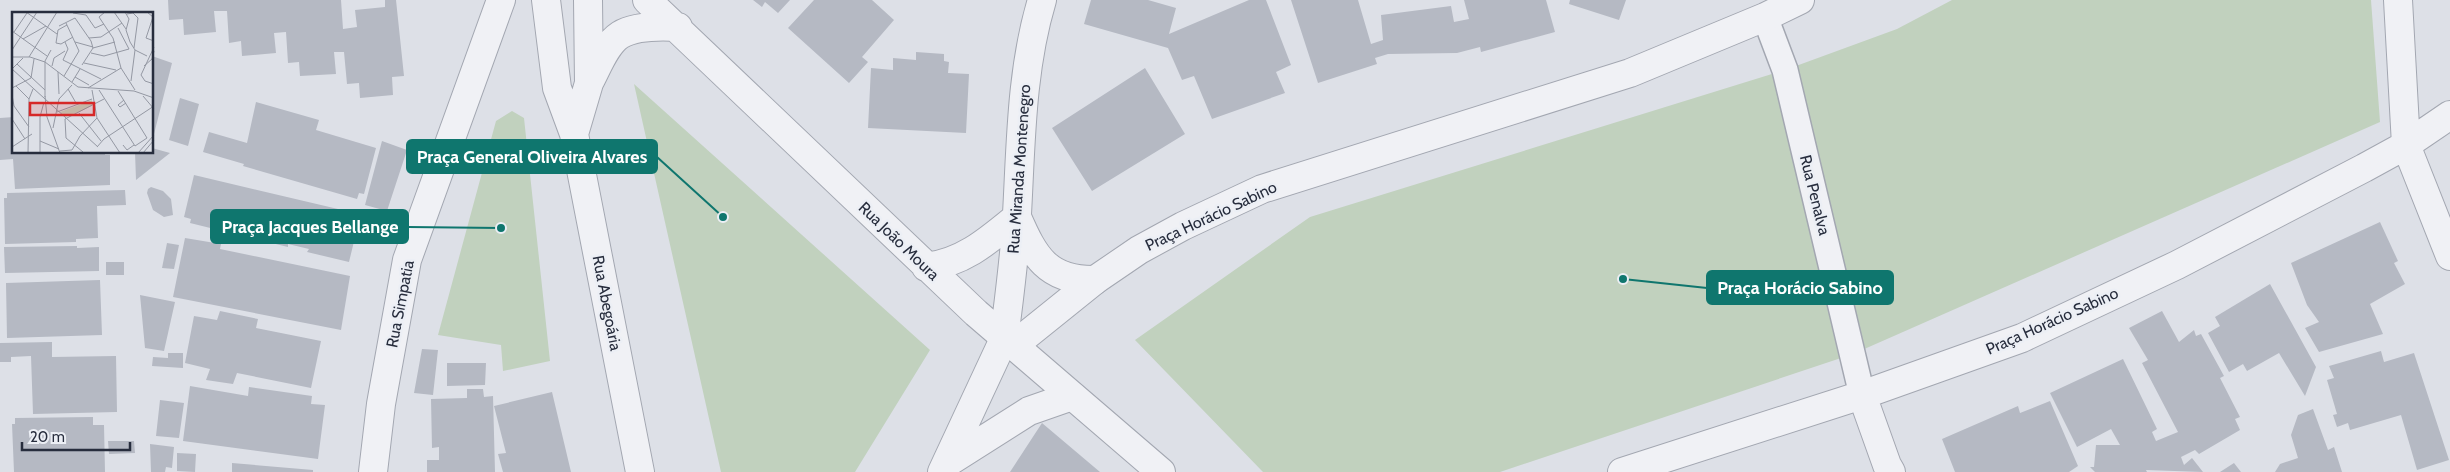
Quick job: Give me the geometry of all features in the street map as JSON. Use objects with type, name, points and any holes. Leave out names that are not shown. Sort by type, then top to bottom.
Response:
[{"type":"street","name":"Rua Simpatia","points":[[373,472],[381,404],[407,260],[501,0]]},
{"type":"street","name":"Rua Abegoária","points":[[546,0],[557,88],[574,134],[640,472]]},
{"type":"street","name":"Rua Abegoária","points":[[574,134],[589,83],[588,0]]},
{"type":"street","name":"Rua João Moura","points":[[647,0],[678,27],[926,267],[1008,342],[1161,472]]},
{"type":"street","name":"Rua Miranda Montenegro","points":[[1008,342],[1017,217],[1022,101],[1032,32],[1042,0]]},
{"type":"street","name":"Praça Horácio Sabino","points":[[945,467],[1008,342],[1139,250],[1262,189],[1630,72],[1760,8],[1800,0]]},
{"type":"street","points":[[2398,0],[2406,145],[2450,256]]},
{"type":"street","name":"Rua Penalva","points":[[1760,8],[1785,70],[1862,395]]},
{"type":"street","points":[[589,83],[605,53],[620,35],[653,26],[678,27]]},
{"type":"street","name":"Praça Horácio Sabino","points":[[1622,472],[1862,395],[2022,338],[2177,265],[2406,145],[2450,115]]},
{"type":"street","points":[[926,267],[943,265],[966,255],[988,241],[1017,217],[1032,252],[1044,264],[1071,278],[1095,280]]},
{"type":"street","points":[[1862,395],[1887,465],[1892,472]]},
{"type":"street","name":"Praça Horácio Sabino","points":[[945,467],[1029,411],[1072,396]]},
{"type":"green space","points":[[1952,0],[2371,0],[2380,122],[1853,354],[1500,472],[1263,472],[1135,340],[1310,217],[1785,70],[1897,29]]},
{"type":"green space","points":[[634,84],[930,350],[855,472],[721,472]]},
{"type":"green space","points":[[512,111],[524,118],[550,361],[503,371],[501,345],[438,335],[496,121]]},
{"type":"building","points":[[168,0],[341,0],[343,29],[357,27],[355,10],[385,7],[385,0],[396,0],[404,76],[392,77],[393,95],[360,98],[359,83],[347,84],[344,52],[334,52],[336,74],[300,76],[299,62],[288,63],[286,32],[274,33],[276,53],[242,56],[241,41],[229,43],[227,11],[214,11],[216,32],[184,35],[183,19],[169,20]]},
{"type":"building","points":[[753,0],[790,0],[778,13],[765,2],[762,7]]},
{"type":"building","points":[[814,0],[872,0],[894,20],[862,57],[868,62],[849,83],[788,28]]},
{"type":"building","points":[[1091,0],[1148,0],[1176,8],[1169,34],[1249,0],[1266,0],[1291,65],[1276,72],[1285,93],[1212,119],[1194,76],[1182,80],[1168,48],[1084,24]]},
{"type":"building","points":[[1291,0],[1358,0],[1371,44],[1383,40],[1381,15],[1451,6],[1454,22],[1469,19],[1464,0],[1546,0],[1555,32],[1481,52],[1480,47],[1457,53],[1388,54],[1375,58],[1377,64],[1318,83]]},
{"type":"building","points":[[1570,0],[1626,0],[1619,20],[1569,4]]},
{"type":"building","points":[[916,52],[944,54],[944,61],[949,62],[948,73],[969,74],[966,133],[868,128],[871,68],[893,70],[893,58],[916,60]]},
{"type":"building","points":[[154,57],[172,63],[154,134]]},
{"type":"building","points":[[1145,68],[1185,134],[1092,191],[1052,128]]},
{"type":"building","points":[[180,98],[199,104],[188,146],[169,140]]},
{"type":"building","points":[[256,102],[319,120],[316,130],[376,148],[364,194],[359,193],[357,199],[243,166],[244,164],[203,152],[209,132],[247,143]]},
{"type":"building","points":[[12,117],[12,154],[110,155],[110,185],[15,189],[13,159],[0,160],[0,118]]},
{"type":"building","points":[[382,141],[407,150],[387,211],[365,205]]},
{"type":"building","points":[[154,149],[170,153],[136,180],[135,154],[154,154]]},
{"type":"building","points":[[194,175],[355,213],[352,224],[358,225],[349,262],[307,252],[309,249],[288,244],[288,247],[190,223],[191,219],[184,217]]},
{"type":"building","points":[[151,187],[163,191],[171,199],[173,215],[164,217],[153,210],[147,193]]},
{"type":"building","points":[[125,190],[126,205],[97,206],[98,238],[76,239],[76,242],[5,244],[4,198],[7,198],[7,193]]},
{"type":"building","points":[[2380,222],[2398,261],[2394,263],[2405,284],[2370,304],[2383,334],[2319,352],[2305,328],[2319,322],[2307,305],[2291,263]]},
{"type":"building","points":[[185,238],[221,244],[220,249],[350,276],[341,330],[173,297]]},
{"type":"building","points":[[167,243],[179,245],[174,269],[162,268]]},
{"type":"building","points":[[77,246],[77,248],[99,247],[99,271],[5,273],[4,247]]},
{"type":"building","points":[[106,262],[124,262],[124,275],[106,275]]},
{"type":"building","points":[[100,280],[102,335],[7,338],[6,283]]},
{"type":"building","points":[[2270,284],[2316,367],[2305,396],[2279,353],[2247,371],[2243,364],[2229,372],[2208,333],[2220,326],[2215,317]]},
{"type":"building","points":[[140,295],[175,302],[164,351],[145,348]]},
{"type":"building","points":[[220,311],[258,319],[256,328],[321,341],[311,388],[237,373],[233,384],[206,380],[210,369],[185,363],[194,316],[217,320]]},
{"type":"building","points":[[2162,311],[2179,342],[2194,330],[2196,336],[2201,334],[2224,376],[2220,378],[2240,417],[2235,419],[2240,430],[2199,454],[2195,450],[2181,457],[2184,465],[2192,458],[2203,472],[2146,470],[2147,472],[2095,472],[2090,467],[2094,467],[2096,445],[2120,445],[2111,429],[2077,447],[2050,393],[2123,359],[2157,429],[2152,432],[2156,441],[2178,432],[2142,363],[2148,360],[2129,328]]},
{"type":"building","points":[[52,342],[52,357],[116,356],[117,412],[33,414],[31,356],[11,357],[11,362],[0,362],[0,343]]},
{"type":"building","points":[[422,349],[438,350],[433,395],[414,393]]},
{"type":"building","points":[[2381,351],[2384,362],[2414,353],[2449,460],[2417,470],[2401,415],[2350,430],[2348,423],[2337,427],[2333,415],[2337,414],[2327,380],[2334,378],[2329,366]]},
{"type":"building","points":[[168,353],[183,353],[183,368],[152,366],[153,357],[168,358]]},
{"type":"building","points":[[447,363],[486,363],[485,385],[447,386]]},
{"type":"building","points":[[190,386],[248,396],[249,387],[312,396],[311,404],[325,405],[318,459],[183,441]]},
{"type":"building","points":[[467,389],[483,389],[484,397],[493,396],[495,472],[427,472],[427,460],[439,460],[439,447],[432,448],[431,399],[467,398]]},
{"type":"building","points":[[552,392],[571,472],[503,472],[498,454],[506,453],[494,406]]},
{"type":"building","points":[[160,400],[184,403],[179,438],[156,436]]},
{"type":"building","points":[[2050,401],[2078,466],[2069,472],[1955,472],[1942,439],[2018,406],[2020,413]]},
{"type":"building","points":[[2313,409],[2328,450],[2334,447],[2342,472],[2275,472],[2280,464],[2298,458],[2291,435],[2298,415]]},
{"type":"building","points":[[93,417],[93,425],[104,425],[105,472],[14,472],[12,424],[15,424],[15,418]]},
{"type":"building","points":[[1042,423],[1100,472],[1010,472]]},
{"type":"building","points":[[108,441],[134,441],[135,453],[109,454]]},
{"type":"building","points":[[150,444],[174,447],[172,468],[166,467],[165,472],[151,472]]},
{"type":"building","points":[[177,453],[196,454],[195,472],[177,471]]},
{"type":"building","points":[[232,463],[313,470],[313,472],[232,472]]},
{"type":"building","points":[[2234,463],[2241,472],[2220,472]]},
{"type":"place","name":"Praça General Oliveira Alvares","points":[[723,217]]},
{"type":"place","name":"Praça Jacques Bellange","points":[[501,228]]},
{"type":"place","name":"Praça Horácio Sabino","points":[[1623,279]]}]
